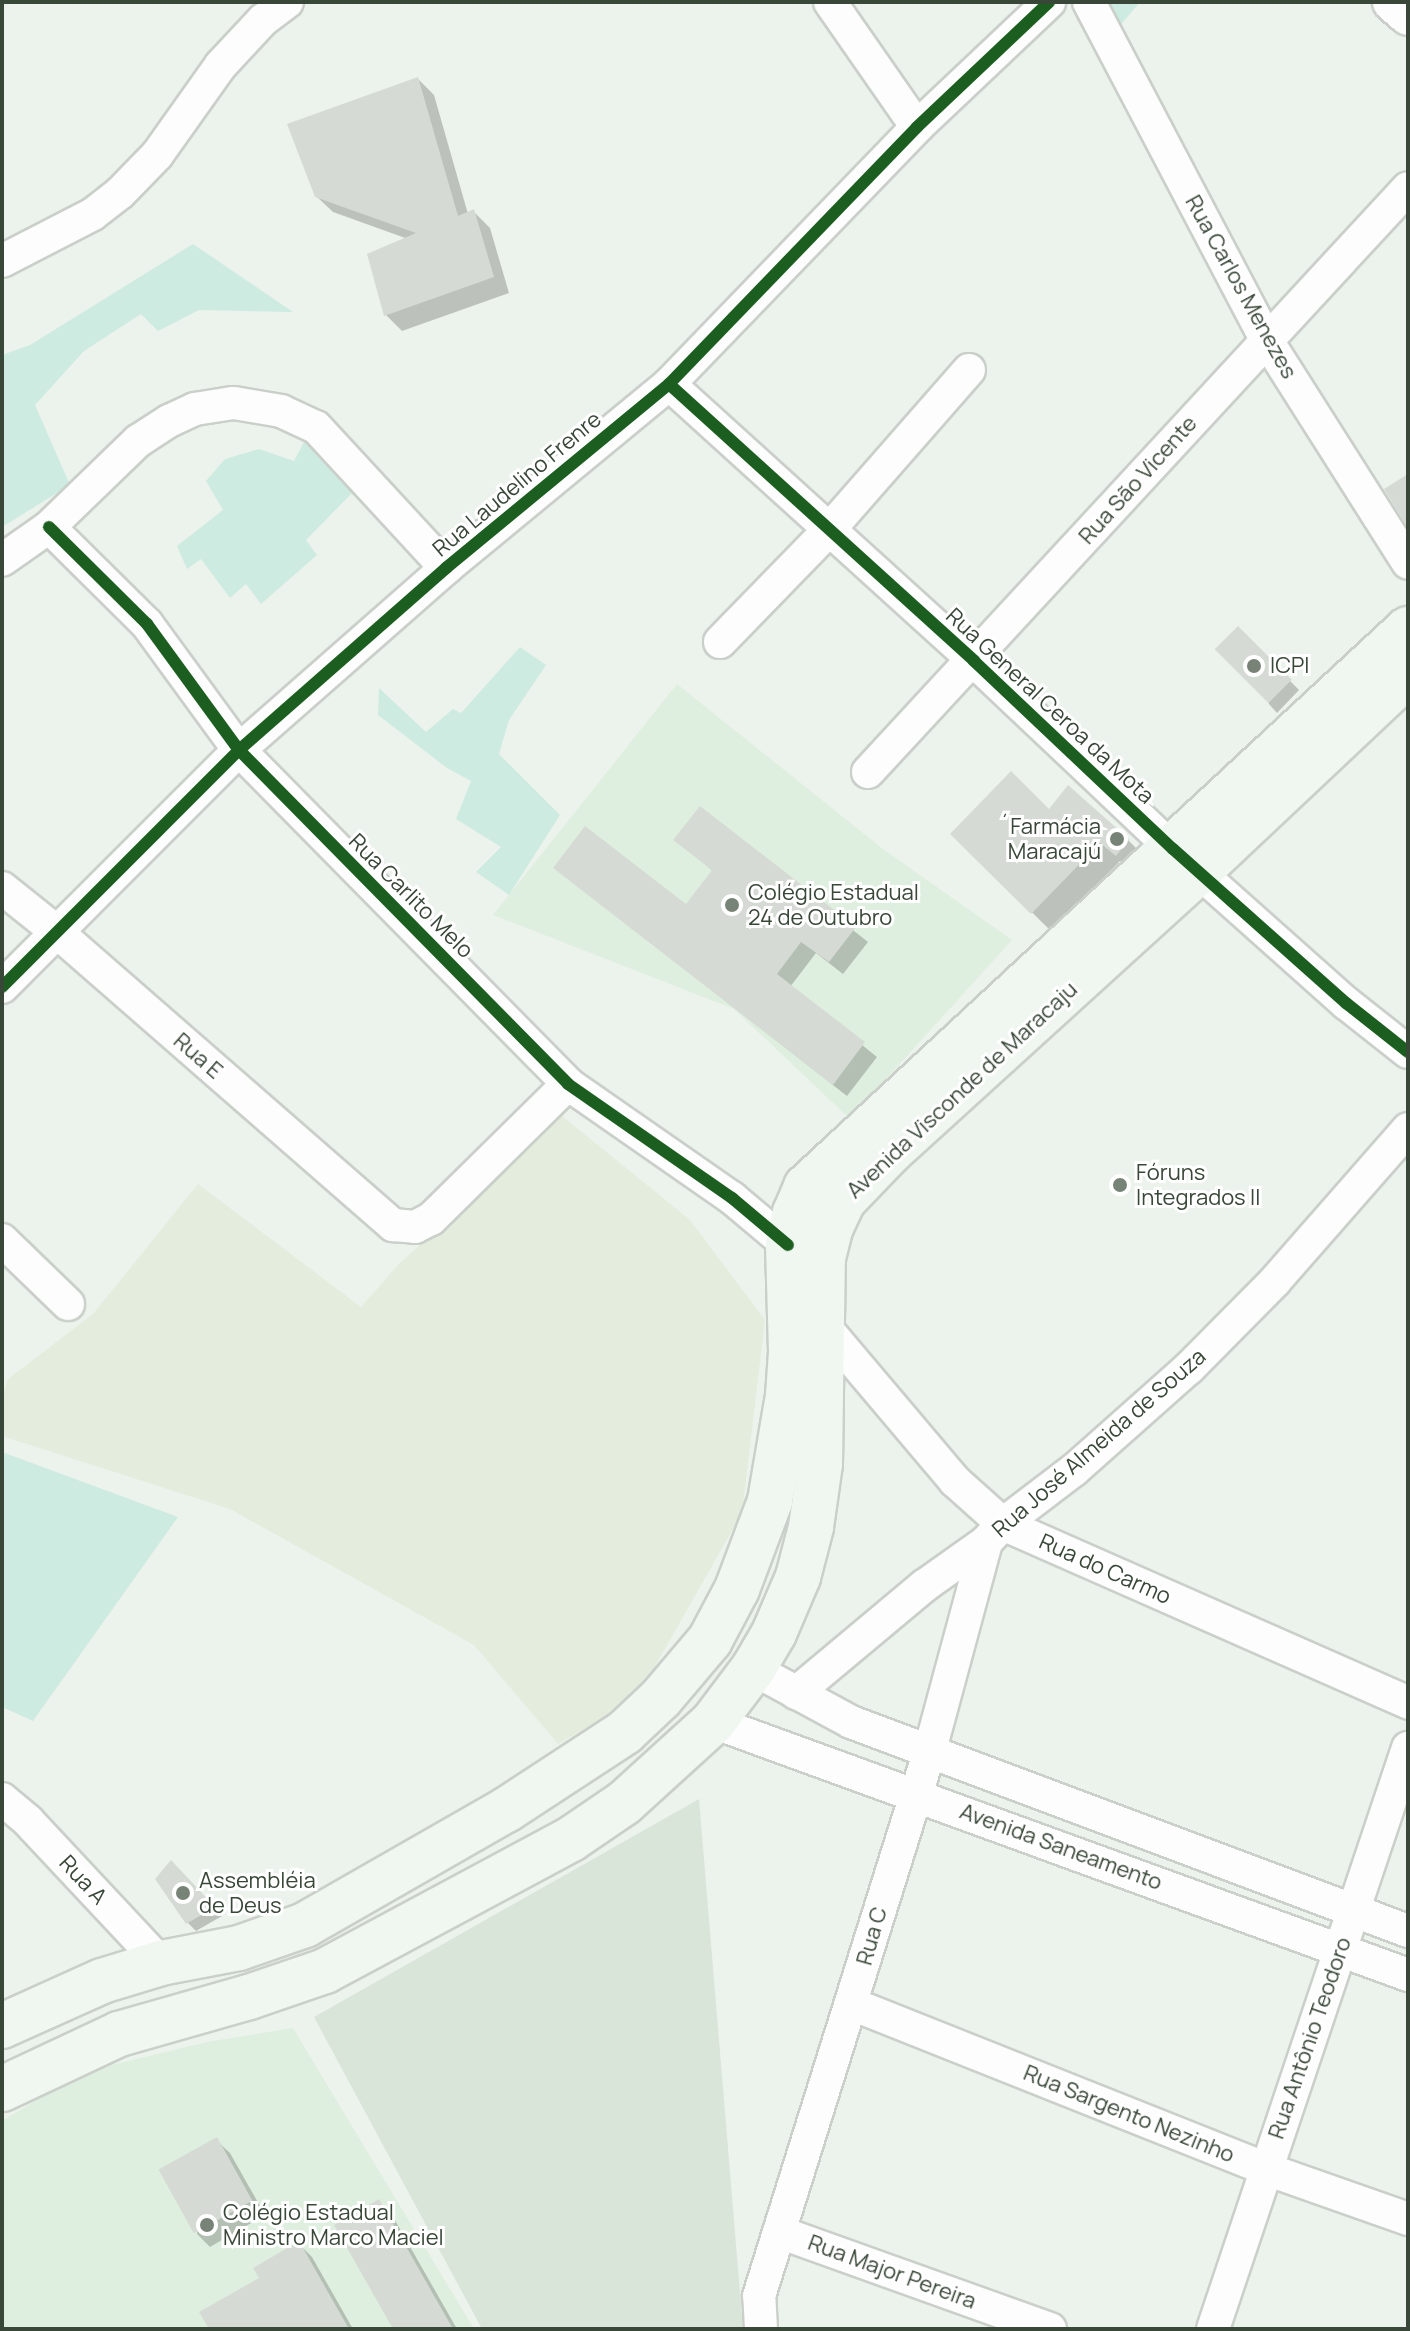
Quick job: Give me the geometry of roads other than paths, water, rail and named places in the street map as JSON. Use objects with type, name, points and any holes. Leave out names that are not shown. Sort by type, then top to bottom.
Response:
[{"type":"main road","name":"Avenida Visconde de Maracaju","points":[[2,2089],[119,2034],[249,1997],[325,1971],[571,1839],[624,1803],[713,1722],[753,1669],[798,1577],[811,1527],[820,1464],[823,1258],[837,1213],[850,1191],[1186,860],[1408,629]]},
{"type":"main road","name":"Avenida Visconde de Maracaju","points":[[2,2026],[102,1981],[161,1963],[239,1948],[305,1925],[506,1810],[625,1732],[685,1672],[710,1640],[737,1589],[770,1501],[790,1366],[788,1245],[802,1194],[825,1166],[1408,674]]},
{"type":"main road","points":[[305,1925],[306,1953],[325,1971]]},
{"type":"main road","points":[[239,1948],[257,1968],[249,1997]]},
{"type":"street","points":[[2,261],[93,214],[120,193],[157,155],[221,65],[263,20],[287,2]]},
{"type":"street","points":[[830,2],[917,127]]},
{"type":"street","name":"Rua Laudelino Frenre","points":[[2,987],[239,750],[446,568],[669,384],[917,127],[1049,2]]},
{"type":"street","name":"Rua Carlos Menezes","points":[[1089,2],[1266,339],[1408,563]]},
{"type":"street","points":[[1392,2],[1408,16]]},
{"type":"street","name":"Rua São Vicente","points":[[868,772],[974,661],[1266,339],[1408,188]]},
{"type":"street","points":[[720,642],[828,531],[969,370]]},
{"type":"street","name":"Rua General Ceroa da Mota","points":[[669,384],[974,661],[1186,860],[1346,1003],[1408,1052]]},
{"type":"street","points":[[2,560],[49,527],[138,441],[195,409],[234,403],[256,405],[316,427],[446,568]]},
{"type":"street","name":"Rua Carlito Melo","points":[[49,527],[147,624],[239,750],[568,1084],[732,1198],[788,1245]]},
{"type":"street","name":"Rua E","points":[[2,888],[57,932],[393,1225],[415,1227],[431,1219],[568,1084]]},
{"type":"street","name":"Rua José Almeida de Souza","points":[[796,1693],[952,1563],[1074,1470],[1189,1368],[1275,1281],[1408,1129]]},
{"type":"street","points":[[2,1240],[68,1304]]},
{"type":"street","name":"Rua do Carmo","points":[[824,1326],[995,1533],[1408,1703]]},
{"type":"street","name":"Rua C","points":[[761,2329],[759,2296],[852,2004],[995,1533]]},
{"type":"street","name":"Avenida Saneamento","points":[[753,1669],[851,1722],[1408,1931]]},
{"type":"street","name":"Avenida Saneamento","points":[[713,1722],[1408,1975]]},
{"type":"street","name":"Rua Antônio Teodoro","points":[[1213,2329],[1408,1748]]},
{"type":"street","name":"Rua A","points":[[2,1799],[28,1821],[161,1963]]},
{"type":"street","points":[[1110,1864],[1124,1826]]},
{"type":"street","name":"Rua Sargento Nezinho","points":[[852,2004],[1266,2169],[1408,2219]]},
{"type":"street","name":"Rua Major Pereira","points":[[779,2232],[1050,2329]]},
{"type":"place","name":"ICPI","points":[[1254,666]]},
{"type":"place","name":"´Farmácia Maracajú","points":[[1117,839]]},
{"type":"place","name":"Colégio Estadual 24 de Outubro","points":[[732,905]]},
{"type":"place","name":"Fóruns Integrados II","points":[[1120,1185]]},
{"type":"place","name":"Assembléia de Deus","points":[[183,1893]]},
{"type":"place","name":"Colégio Estadual Ministro Marco Maciel","points":[[207,2225]]}]
